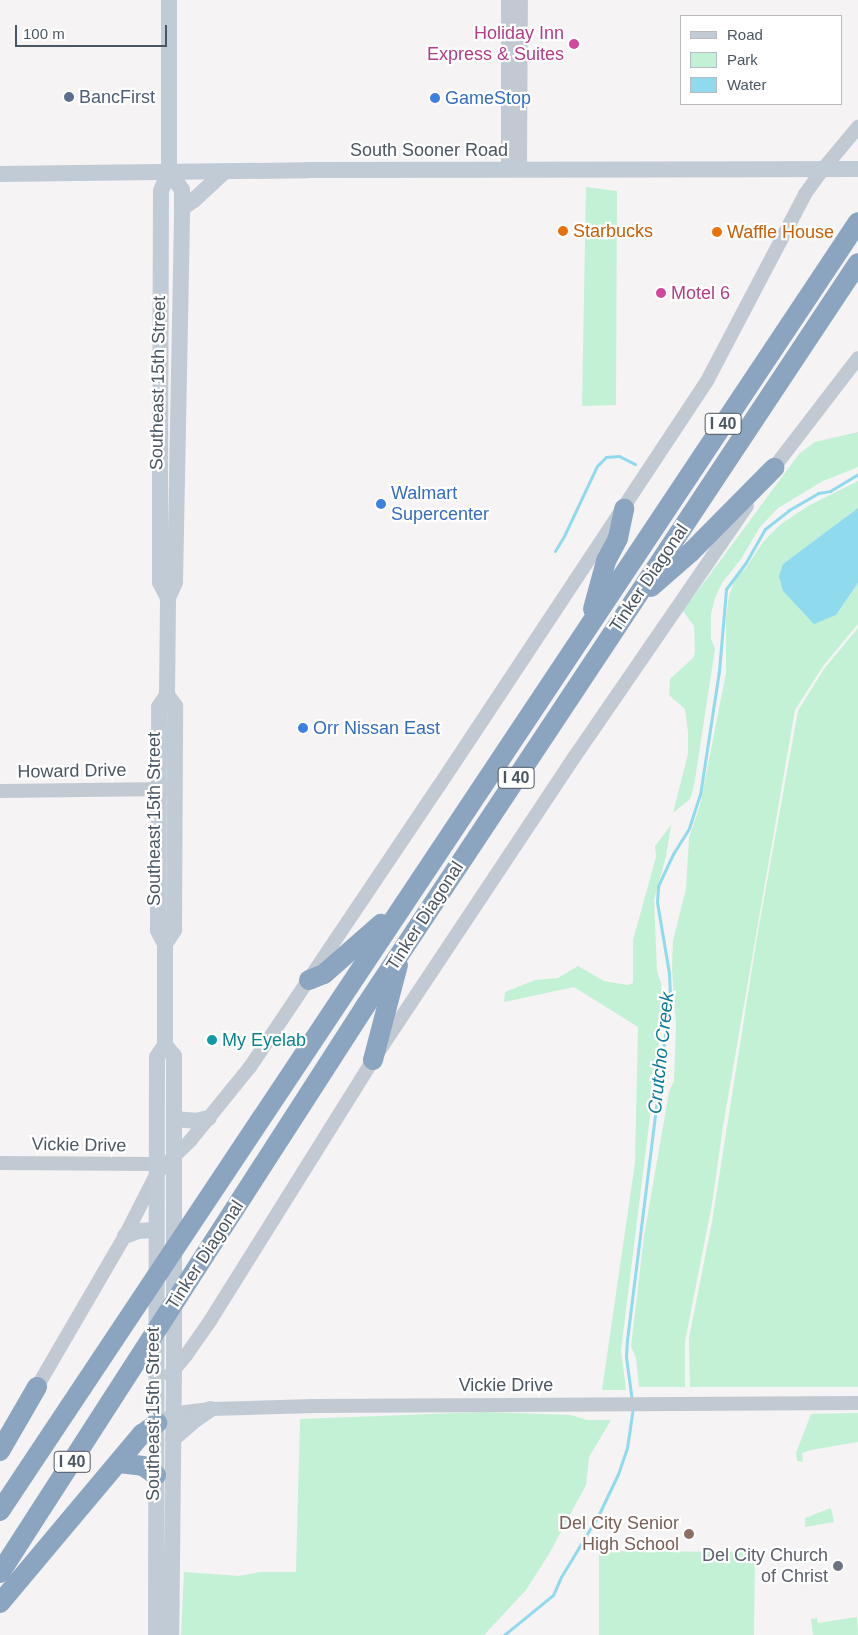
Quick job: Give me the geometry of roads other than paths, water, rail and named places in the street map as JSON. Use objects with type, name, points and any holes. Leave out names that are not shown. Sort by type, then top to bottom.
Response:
[{"type":"highway","name":"Tinker Diagonal","points":[[0,1510],[858,222]]},
{"type":"highway","name":"Tinker Diagonal","points":[[0,1572],[402,951],[858,263]]},
{"type":"highway","points":[[631,604],[690,553],[774,468]]},
{"type":"highway","points":[[589,627],[606,561],[618,538],[624,509]]},
{"type":"highway","points":[[309,980],[324,974],[402,907]]},
{"type":"highway","points":[[373,1060],[402,951]]},
{"type":"highway","points":[[0,1451],[38,1387]]},
{"type":"highway","points":[[0,1603],[142,1434],[165,1419]]},
{"type":"highway","points":[[119,1463],[143,1466],[156,1475]]},
{"type":"main road","name":"Southeast 15th Street","points":[[168,598],[160,582],[160,390],[161,192],[169,171],[169,0]]},
{"type":"main road","name":"South Sooner Road","points":[[0,174],[224,170],[858,169]]},
{"type":"main road","points":[[182,208],[194,200],[224,170]]},
{"type":"main road","name":"Southeast 15th Street","points":[[163,1631],[164,1552],[173,1439],[165,1419],[158,1389],[156,1230],[158,1057],[165,1045],[165,944],[174,930],[167,789],[159,707],[167,694],[168,598],[175,582],[182,208],[182,190],[169,171]]},
{"type":"main road","points":[[160,390],[178,390]]},
{"type":"main road","name":"Southeast 15th Street","points":[[164,1552],[156,1475],[174,1370],[174,1056],[165,1045]]},
{"type":"main road","points":[[174,1119],[195,1121],[209,1118]]},
{"type":"main road","points":[[125,1236],[138,1231],[156,1230]]},
{"type":"main road","points":[[173,1439],[211,1409]]},
{"type":"street","points":[[508,0],[514,170]]},
{"type":"street","points":[[514,170],[520,0]]},
{"type":"street","points":[[38,1387],[125,1236],[157,1168],[173,1157],[209,1118],[250,1067],[309,980],[624,509],[707,381],[805,194],[858,127]]},
{"type":"street","name":"Tinker Diagonal","points":[[158,1389],[210,1320],[373,1060],[646,650],[774,468],[858,358]]},
{"type":"street","name":"Howard Drive","points":[[0,791],[167,789]]},
{"type":"street","name":"Vickie Drive","points":[[0,1163],[157,1168]]},
{"type":"street","name":"Vickie Drive","points":[[165,1419],[211,1409],[664,1403],[858,1403]]},
{"type":"water","points":[[858,508],[858,583],[836,615],[814,624],[783,591],[779,576],[783,564]]},
{"type":"waterway","points":[[555,551],[597,466],[606,457],[619,456],[635,464]]},
{"type":"waterway","name":"Crutcho Creek","points":[[632,1401],[626,1357],[627,1340],[670,994],[669,973],[657,902],[658,886],[673,854],[689,828],[700,795],[719,671],[726,589],[745,564],[765,529],[789,510],[818,493],[830,491],[858,474]]},
{"type":"waterway","name":"Crutcho Creek","points":[[504,1635],[553,1595],[561,1577],[599,1514],[618,1474],[627,1448],[633,1407]]},
{"type":"place","name":"Holiday Inn Express & Suites","points":[[574,44]]},
{"type":"place","name":"BancFirst","points":[[69,97]]},
{"type":"place","name":"GameStop","points":[[435,98]]},
{"type":"place","name":"Starbucks","points":[[563,231]]},
{"type":"place","name":"Waffle House","points":[[717,232]]},
{"type":"place","name":"Motel 6","points":[[661,293]]},
{"type":"place","name":"Walmart Supercenter","points":[[381,504]]},
{"type":"place","name":"Orr Nissan East","points":[[303,728]]},
{"type":"place","name":"My Eyelab","points":[[212,1040]]},
{"type":"place","name":"Del City Senior High School","points":[[689,1534]]},
{"type":"place","name":"Del City Church of Christ","points":[[838,1566]]}]
